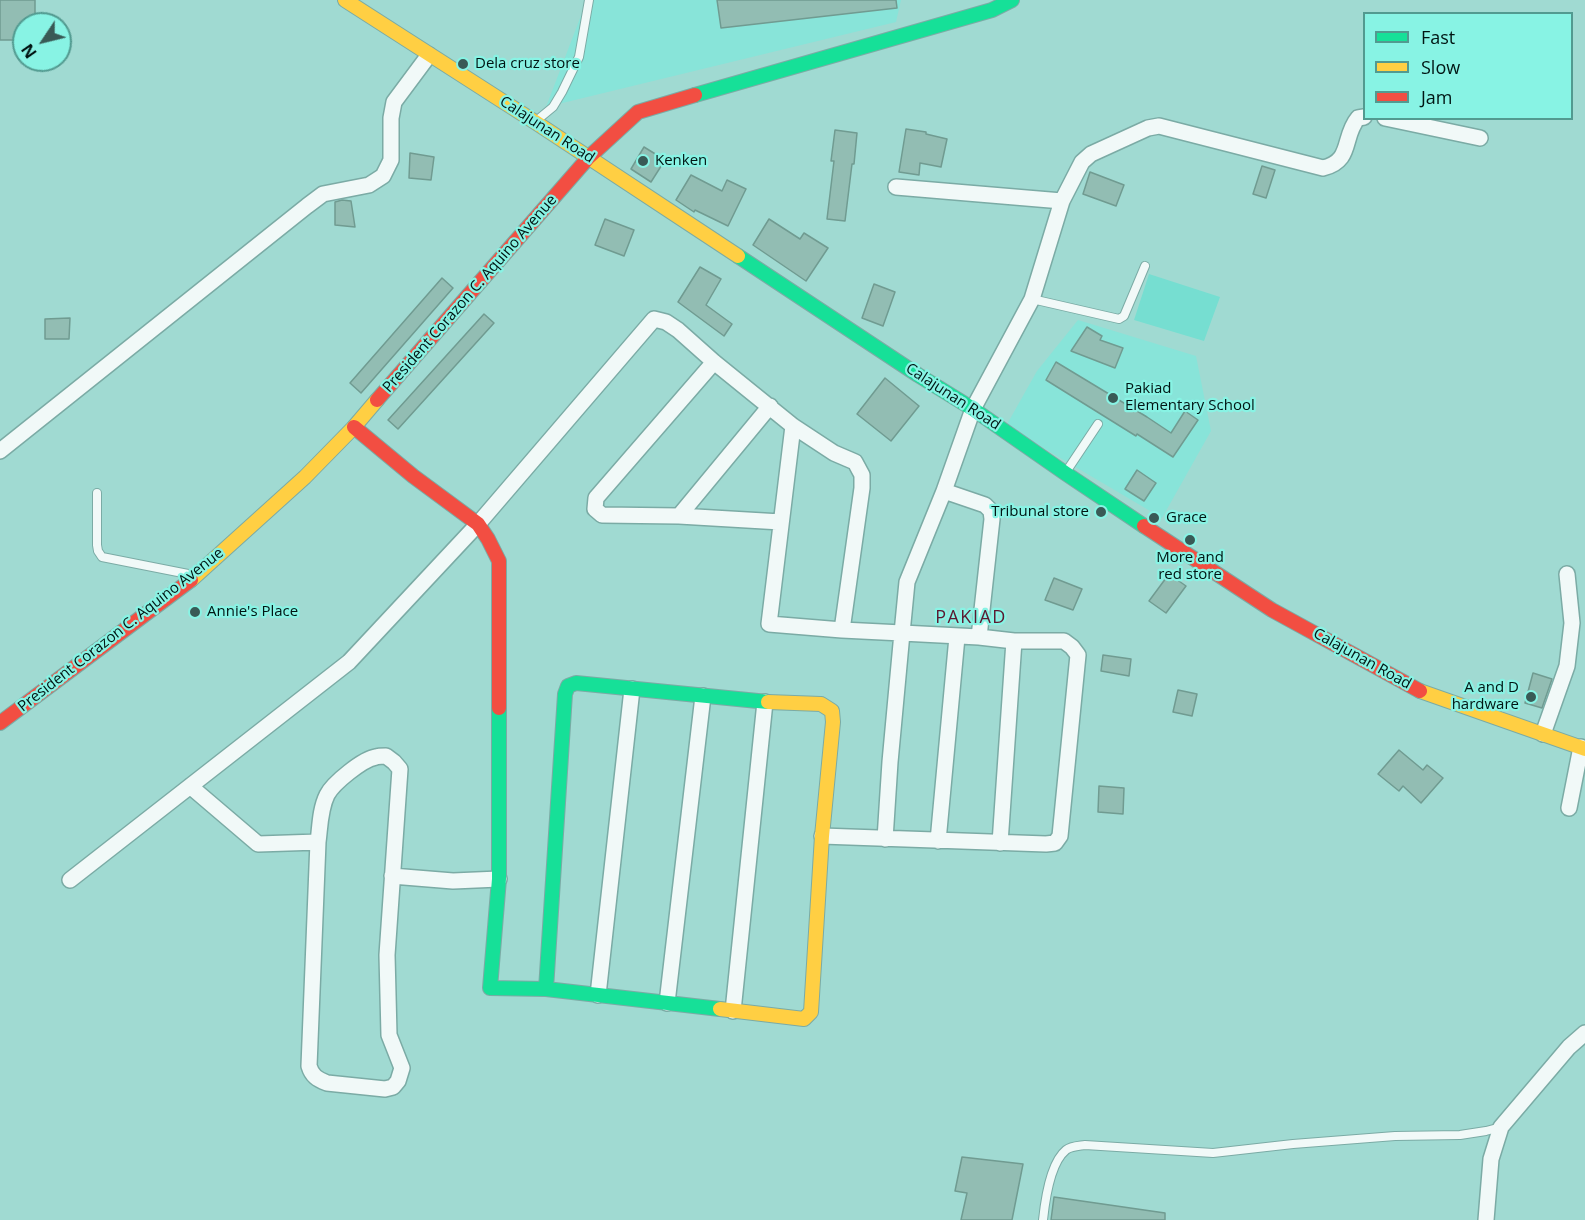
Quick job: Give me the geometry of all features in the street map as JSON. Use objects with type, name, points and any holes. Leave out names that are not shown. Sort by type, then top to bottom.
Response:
[{"type":"main road","name":"Calajunan Road","points":[[345,0],[973,409],[1065,473],[1292,621],[1421,691],[1583,748]]},
{"type":"main road","name":"President Corazon C. Aquino Avenue","points":[[0,723],[196,576],[305,477],[354,427],[589,158],[638,112],[992,10],[1011,0]]},
{"type":"main road","points":[[354,427],[413,476],[478,524],[499,561],[499,879],[490,988],[546,989],[804,1019],[811,1012],[832,711],[821,704],[765,702],[576,682],[568,686],[565,694],[546,989]]},
{"type":"street","points":[[0,451],[306,206],[323,194],[369,185],[383,176],[391,160],[391,118],[394,102],[429,55]]},
{"type":"street","points":[[885,839],[907,582],[944,491],[973,409],[1032,299],[1062,201],[1082,162],[1090,154],[1148,128],[1159,126],[1323,168],[1331,166],[1344,156],[1352,125],[1358,118],[1363,117]]},
{"type":"street","points":[[1394,120],[1480,138]]},
{"type":"street","points":[[896,187],[1062,201]]},
{"type":"street","points":[[70,880],[349,662],[478,524],[654,319],[666,322],[678,330],[793,426],[834,453],[855,462],[862,475],[862,488],[842,630]]},
{"type":"street","points":[[714,362],[596,498],[595,509],[602,515],[679,516],[780,522]]},
{"type":"street","points":[[679,516],[770,406]]},
{"type":"street","points":[[793,426],[769,624],[1014,641],[1064,641],[1078,655],[1060,836],[1055,843],[938,842],[822,836]]},
{"type":"street","points":[[944,491],[985,505],[991,511],[979,637]]},
{"type":"street","points":[[1543,734],[1567,666],[1572,623],[1567,574]]},
{"type":"street","points":[[938,842],[957,637]]},
{"type":"street","points":[[1000,843],[1014,641]]},
{"type":"street","points":[[598,995],[632,689]]},
{"type":"street","points":[[667,1003],[703,696]]},
{"type":"street","points":[[733,1011],[765,702]]},
{"type":"street","points":[[1569,808],[1583,748]]},
{"type":"street","points":[[386,756],[400,770],[392,876],[387,978],[389,1035],[402,1068],[398,1081],[393,1087],[385,1089],[318,1080],[312,1074],[309,1066],[321,812],[328,794],[343,778],[364,762],[375,757],[386,756]]},
{"type":"street","points":[[190,786],[258,844],[318,842]]},
{"type":"street","points":[[392,876],[453,881],[499,879]]},
{"type":"street","points":[[1486,1220],[1491,1159],[1501,1127],[1569,1047],[1585,1033]]},
{"type":"lane","points":[[535,122],[553,107],[579,57],[589,0]]},
{"type":"lane","points":[[1032,299],[1119,319],[1124,316],[1145,266]]},
{"type":"lane","points":[[1065,473],[1098,424]]},
{"type":"lane","points":[[97,493],[97,545],[102,557],[196,576]]},
{"type":"lane","points":[[1043,1220],[1045,1202],[1055,1165],[1066,1150],[1074,1146],[1213,1153],[1384,1137],[1461,1135],[1501,1127]]},
{"type":"shaded area","points":[[587,0],[901,0],[896,22],[546,107]]},
{"type":"shaded area","name":"Pakiad Elementary School","points":[[1078,320],[1196,356],[1211,431],[1162,518],[1006,426],[1037,371]]},
{"type":"green space","points":[[1149,274],[1220,297],[1204,341],[1134,320]]},
{"type":"building","points":[[0,0],[35,0],[35,12],[12,12],[12,40],[0,40]]},
{"type":"building","points":[[717,0],[896,0],[897,8],[721,28]]},
{"type":"building","points":[[906,129],[926,132],[926,134],[947,139],[941,167],[920,163],[919,175],[899,172]]},
{"type":"building","points":[[835,130],[857,133],[845,221],[827,219]]},
{"type":"building","points":[[644,147],[665,160],[651,182],[631,169]]},
{"type":"building","points":[[410,153],[434,157],[431,180],[409,178]]},
{"type":"building","points":[[1262,166],[1275,170],[1266,198],[1253,194]]},
{"type":"building","points":[[1090,172],[1124,185],[1116,206],[1083,194]]},
{"type":"building","points":[[691,175],[722,191],[727,180],[746,189],[728,226],[695,210],[694,212],[676,200]]},
{"type":"building","points":[[351,201],[355,227],[335,225],[335,202]]},
{"type":"building","points":[[605,219],[634,230],[624,256],[595,245]]},
{"type":"building","points":[[769,219],[800,239],[804,233],[828,248],[806,281],[753,245]]},
{"type":"building","points":[[700,267],[721,279],[706,305],[732,324],[724,336],[678,302]]},
{"type":"building","points":[[442,278],[453,288],[361,393],[350,383]]},
{"type":"building","points":[[874,284],[895,292],[883,326],[862,318]]},
{"type":"building","points":[[484,314],[494,323],[398,429],[388,420]]},
{"type":"building","points":[[70,318],[69,339],[45,339],[45,319]]},
{"type":"building","points":[[1087,327],[1102,336],[1100,340],[1123,348],[1115,368],[1071,351]]},
{"type":"building","points":[[1056,362],[1171,433],[1185,411],[1198,420],[1173,457],[1046,380]]},
{"type":"building","points":[[885,378],[919,406],[891,441],[857,414]]},
{"type":"building","points":[[1137,470],[1156,483],[1144,501],[1125,489]]},
{"type":"building","points":[[1169,574],[1186,586],[1166,613],[1149,601]]},
{"type":"building","points":[[1054,578],[1082,589],[1073,610],[1045,600]]},
{"type":"building","points":[[1103,655],[1131,659],[1129,676],[1101,671]]},
{"type":"building","points":[[1533,673],[1552,679],[1542,708],[1525,703]]},
{"type":"building","points":[[1178,690],[1197,694],[1192,716],[1173,712]]},
{"type":"building","points":[[1399,750],[1423,770],[1427,765],[1443,778],[1421,803],[1403,786],[1399,791],[1378,774]]},
{"type":"building","points":[[1099,786],[1124,788],[1123,814],[1098,812]]},
{"type":"building","points":[[962,1157],[1023,1164],[1012,1220],[961,1220],[967,1193],[955,1191]]},
{"type":"building","points":[[1054,1197],[1165,1213],[1165,1220],[1051,1220]]},
{"type":"traffic: fast","points":[[695,95],[992,10],[1012,0]]},
{"type":"traffic: fast","points":[[738,256],[973,409],[1144,526]]},
{"type":"traffic: fast","points":[[546,989],[565,694],[568,686],[576,683],[768,702]]},
{"type":"traffic: fast","points":[[499,708],[499,879],[490,988],[546,989],[720,1009]]},
{"type":"traffic: slow","points":[[345,0],[738,256]]},
{"type":"traffic: slow","points":[[191,580],[305,477],[377,400]]},
{"type":"traffic: slow","points":[[1420,691],[1585,749]]},
{"type":"traffic: slow","points":[[720,1009],[804,1019],[811,1012],[832,711],[821,704],[768,702]]},
{"type":"traffic: jam","points":[[377,400],[589,157],[638,112],[695,95]]},
{"type":"traffic: jam","points":[[354,427],[413,476],[478,524],[488,539],[499,561],[499,708]]},
{"type":"traffic: jam","points":[[1144,526],[1272,610],[1420,691]]},
{"type":"traffic: jam","points":[[0,723],[191,580]]},
{"type":"place","name":"Dela cruz store","points":[[463,64]]},
{"type":"place","name":"Kenken","points":[[643,161]]},
{"type":"place","name":"Pakiad Elementary School","points":[[1113,398]]},
{"type":"place","name":"Tribunal store","points":[[1101,512]]},
{"type":"place","name":"Grace","points":[[1154,518]]},
{"type":"place","name":"More and red store","points":[[1190,540]]},
{"type":"place","name":"Annie's Place","points":[[195,612]]},
{"type":"place","name":"A and D hardware","points":[[1531,697]]},
{"type":"district","name":"PAKIAD","points":[[971,618]]}]
